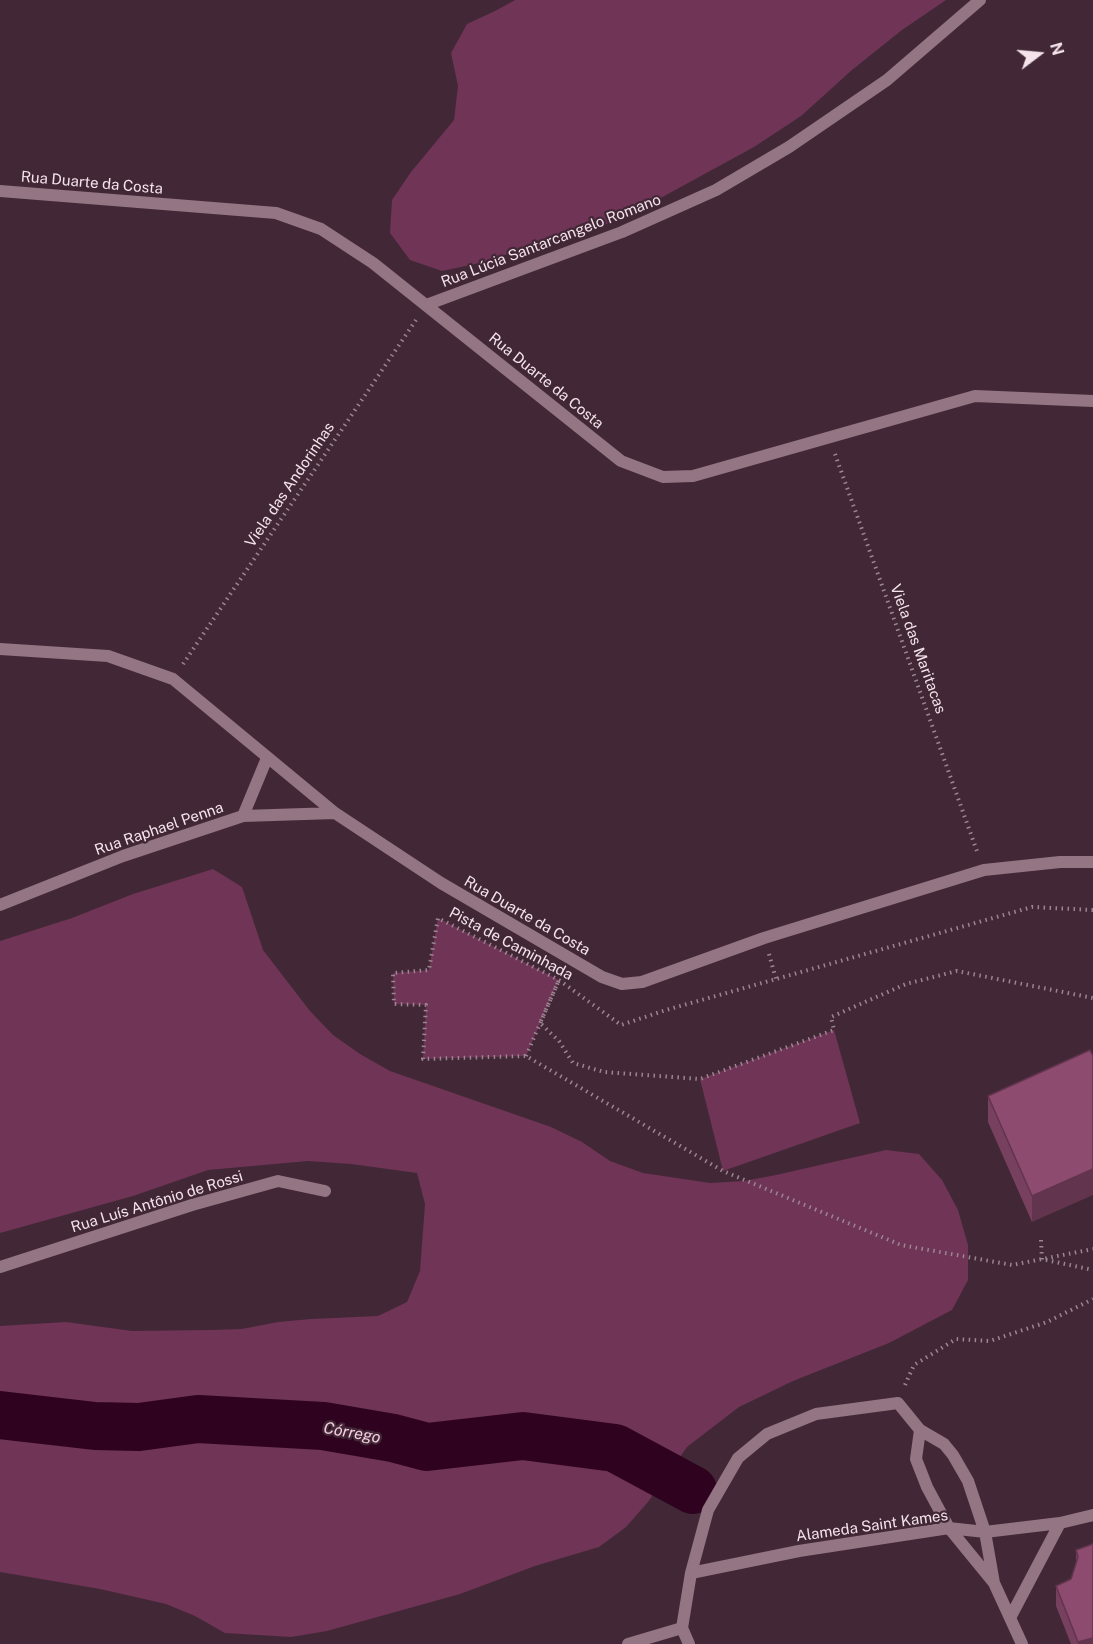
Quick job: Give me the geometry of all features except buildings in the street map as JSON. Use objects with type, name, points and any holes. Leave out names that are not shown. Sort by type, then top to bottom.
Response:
[{"type":"street","name":"Rua Lúcia Santarcangelo Romano","points":[[426,304],[622,232],[716,190],[789,147],[888,80],[980,0]]},
{"type":"street","name":"Rua Duarte da Costa","points":[[0,191],[276,213],[321,229],[373,263],[621,461],[663,477],[693,476],[975,396],[1093,401]]},
{"type":"street","name":"Rua Duarte da Costa","points":[[0,649],[108,656],[173,679],[335,813],[441,883],[602,976],[622,984],[642,982],[764,938],[984,870],[1060,862],[1093,862]]},
{"type":"street","points":[[243,816],[267,758]]},
{"type":"street","name":"Rua Raphael Penna","points":[[0,905],[123,856],[243,816],[335,813]]},
{"type":"street","name":"Rua Luís Antônio de Rossi","points":[[0,1267],[202,1202],[278,1181],[325,1191]]},
{"type":"street","points":[[689,1644],[682,1628],[691,1573],[708,1510],[738,1458],[767,1434],[816,1414],[898,1403],[920,1430],[944,1444],[968,1481],[985,1532],[994,1583],[1022,1644]]},
{"type":"street","points":[[920,1430],[916,1459],[927,1487],[948,1528],[994,1583]]},
{"type":"street","name":"Alameda Saint Kames","points":[[691,1573],[799,1551],[948,1528],[985,1532],[1060,1523],[1093,1515]]},
{"type":"street","points":[[1010,1618],[1060,1523]]},
{"type":"street","points":[[628,1644],[682,1628]]},
{"type":"path","name":"Viela das Andorinhas","points":[[173,679],[426,304]]},
{"type":"path","name":"Viela das Maritacas","points":[[829,436],[984,870]]},
{"type":"path","name":"Pista de Caminhada","points":[[526,1056],[423,1059],[426,1005],[394,1004],[393,974],[429,970],[438,918],[559,980],[621,1025],[666,1010],[1032,907],[1093,910]]},
{"type":"path","points":[[559,980],[540,1023],[559,1041],[573,1063],[604,1072],[700,1079],[834,1030],[831,1017],[906,984],[957,971],[1093,998]]},
{"type":"path","points":[[559,980],[526,1056],[723,1171],[901,1245],[1012,1265],[1093,1249]]},
{"type":"path","points":[[1041,1240],[1042,1260]]},
{"type":"path","points":[[1042,1260],[1093,1270]]},
{"type":"path","points":[[898,1403],[914,1365],[956,1339],[990,1341],[1047,1323],[1093,1299]]},
{"type":"shaded area","points":[[515,0],[946,0],[902,30],[852,70],[801,116],[754,147],[635,212],[604,225],[475,264],[442,271],[410,260],[390,233],[392,200],[411,172],[454,120],[458,86],[451,53],[467,24]]},
{"type":"shaded area","points":[[213,869],[242,887],[263,950],[310,1011],[333,1035],[390,1071],[551,1127],[582,1142],[610,1161],[643,1173],[710,1183],[744,1181],[776,1175],[886,1150],[919,1154],[942,1180],[958,1210],[968,1245],[968,1280],[952,1310],[889,1343],[793,1381],[739,1407],[687,1447],[648,1502],[626,1527],[599,1547],[535,1566],[460,1594],[327,1631],[291,1637],[225,1633],[195,1616],[166,1604],[100,1589],[0,1572],[0,1326],[66,1322],[132,1331],[210,1330],[242,1329],[311,1319],[378,1316],[407,1302],[420,1271],[425,1204],[417,1173],[351,1164],[308,1161],[208,1170],[133,1196],[0,1233],[0,941],[72,918],[133,894]]},
{"type":"shaded area","points":[[438,918],[559,980],[526,1056],[423,1059],[426,1005],[394,1004],[393,973],[429,970]]},
{"type":"shaded area","points":[[834,1030],[860,1123],[723,1171],[700,1079]]},
{"type":"waterway","name":"Córrego","points":[[0,1415],[95,1426],[139,1427],[198,1419],[323,1426],[393,1438],[427,1447],[523,1436],[615,1448],[693,1490]]}]
